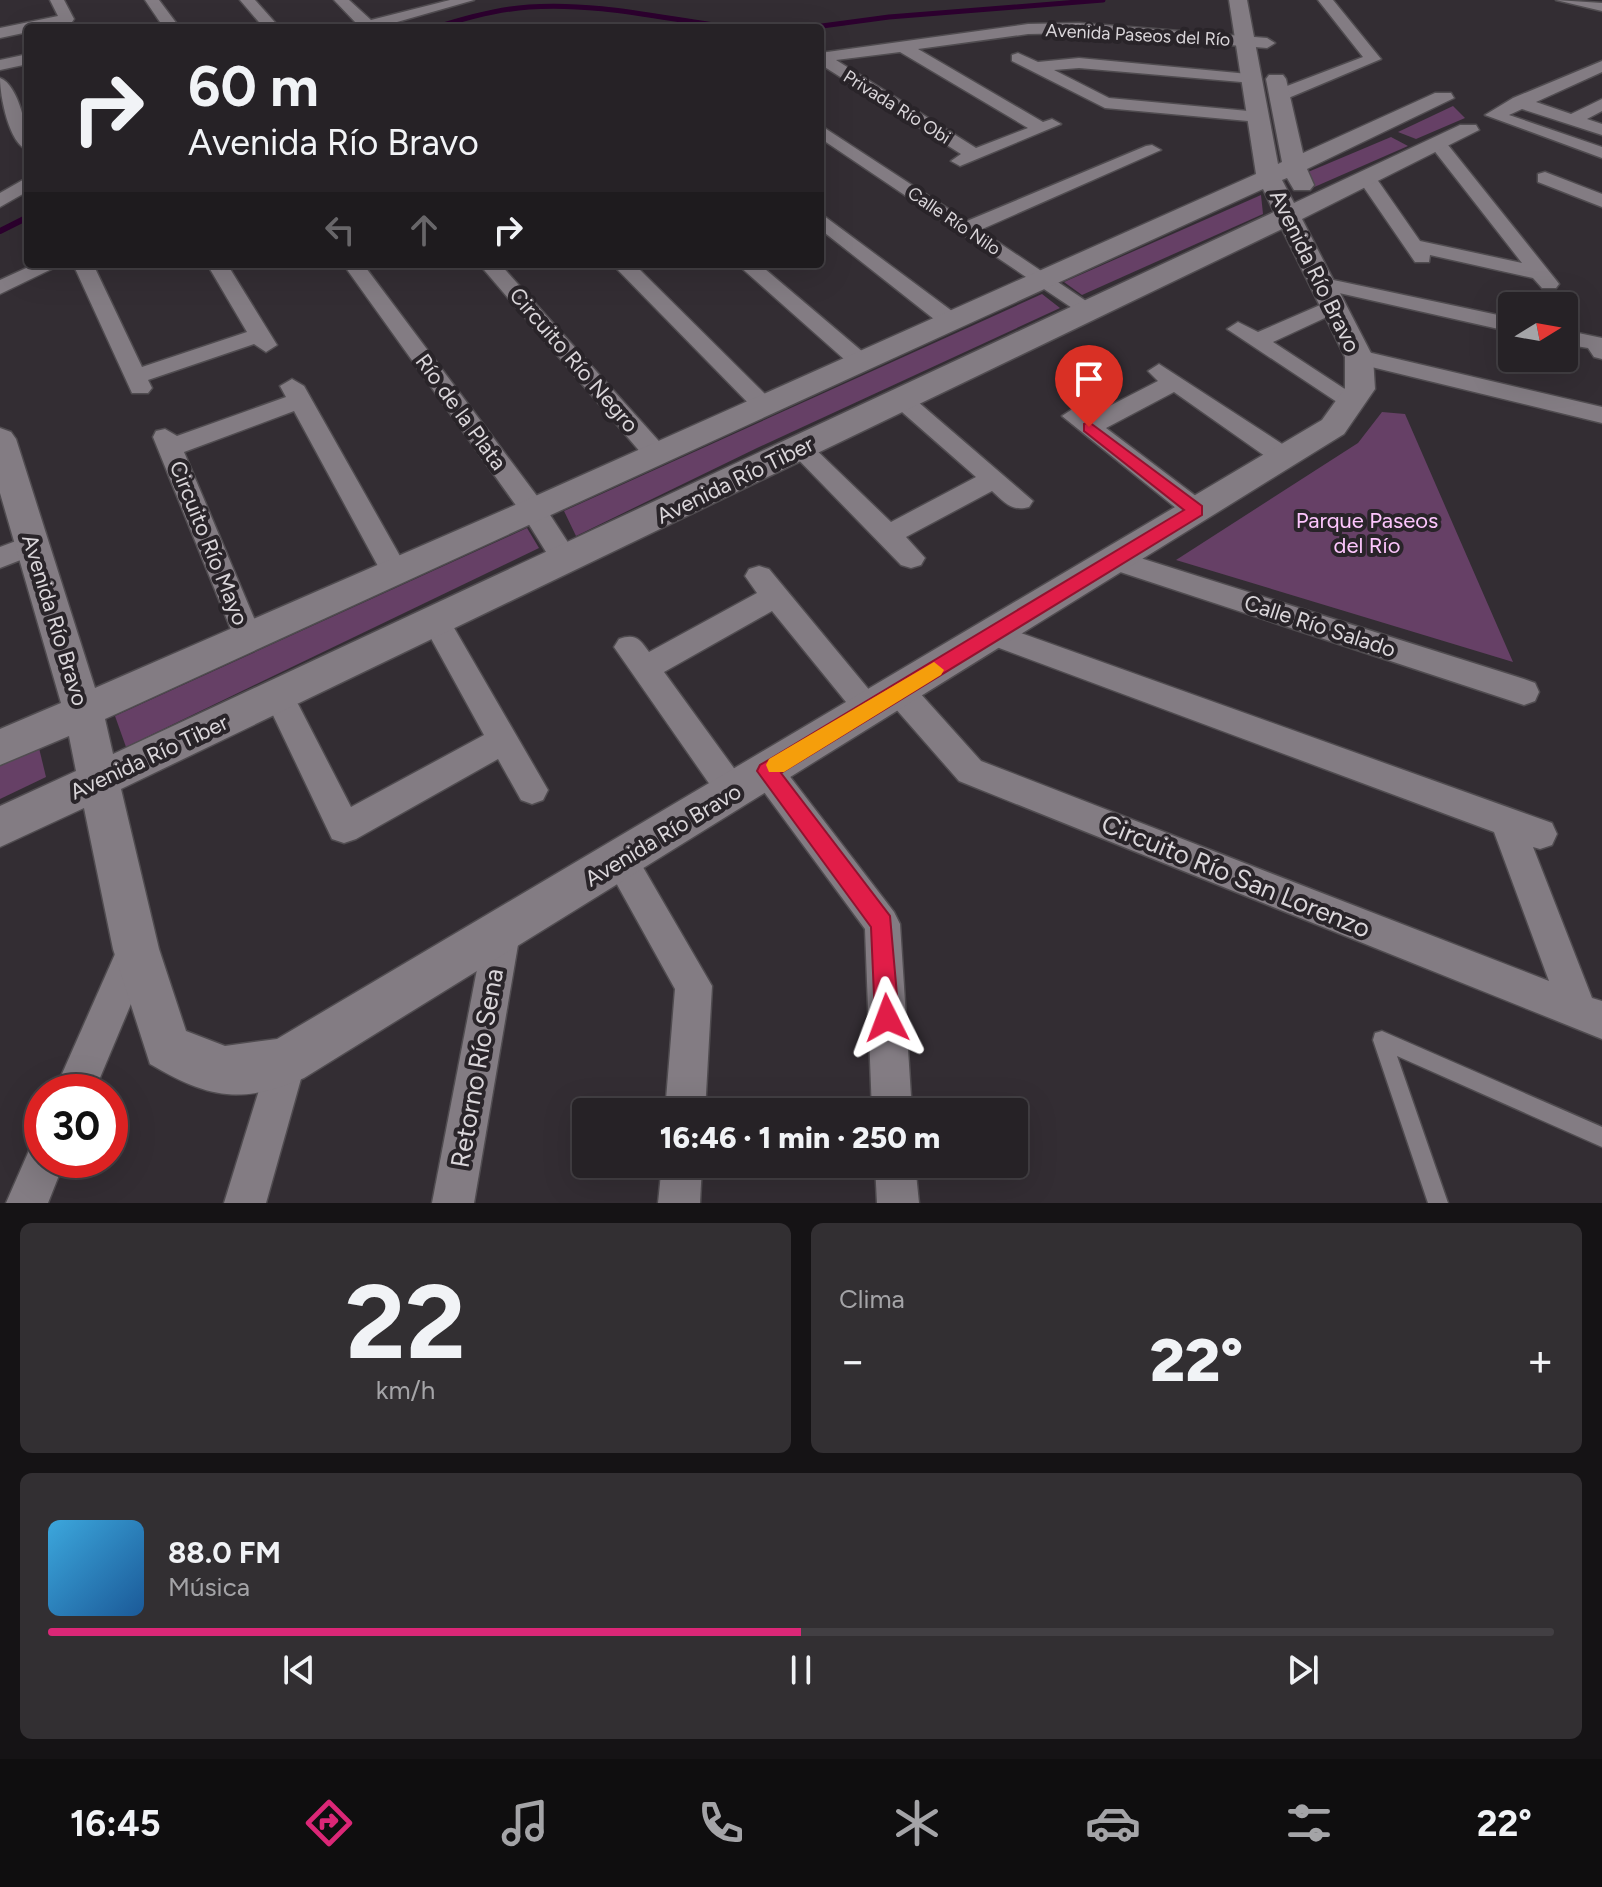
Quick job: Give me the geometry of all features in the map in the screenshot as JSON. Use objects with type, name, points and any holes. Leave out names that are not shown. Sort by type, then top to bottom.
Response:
[{"type":"street","points":[[43,24],[67,19],[57,0]]},
{"type":"street","points":[[152,0],[169,24]]},
{"type":"street","points":[[247,0],[268,24]]},
{"type":"street","points":[[341,0],[360,24]]},
{"type":"street","points":[[370,24],[467,0]]},
{"type":"street","name":"Avenida Río Bravo","points":[[1238,0],[1280,95],[1281,172]]},
{"type":"street","name":"Avenida Río Bravo","points":[[2,455],[16,552],[83,711],[96,782],[136,949],[167,1047],[205,1069],[252,1072],[287,1061],[1333,427],[1360,389],[1359,357],[1329,294],[1259,117],[1253,78],[1259,0]]},
{"type":"street","points":[[1280,95],[1373,59],[1325,0]]},
{"type":"street","points":[[1563,0],[1602,7]]},
{"type":"street","points":[[0,33],[24,28]]},
{"type":"street","name":"Avenida Paseos del Río","points":[[824,57],[981,33],[1079,28],[1257,42]]},
{"type":"street","name":"Privada Río Obi","points":[[824,61],[967,158],[1047,126],[903,47]]},
{"type":"street","points":[[1018,58],[1105,103],[1259,117]]},
{"type":"street","points":[[0,65],[24,60]]},
{"type":"street","points":[[1037,67],[1079,63],[1253,78]]},
{"type":"street","points":[[1602,66],[1494,115],[1602,153]]},
{"type":"street","points":[[0,83],[24,136]]},
{"type":"street","points":[[0,748],[765,407],[1443,98]]},
{"type":"street","points":[[1519,102],[1602,130]]},
{"type":"street","points":[[1572,120],[1602,104]]},
{"type":"street","points":[[1367,179],[1418,252],[1544,279],[1433,147],[1380,128]]},
{"type":"street","name":"Avenida Río Tiber","points":[[4,831],[96,782],[1468,130]]},
{"type":"street","name":"Calle Río Nilo","points":[[824,133],[1087,312]]},
{"type":"street","points":[[965,229],[1152,150]]},
{"type":"street","points":[[1545,178],[1602,201]]},
{"type":"street","points":[[0,201],[24,186]]},
{"type":"street","points":[[824,222],[952,322]]},
{"type":"street","points":[[0,288],[43,268]]},
{"type":"street","points":[[85,268],[137,383],[263,340],[219,268]]},
{"type":"street","name":"Río de la Plata","points":[[356,268],[534,511],[566,561]]},
{"type":"street","name":"Circuito Río Negro","points":[[494,268],[657,455]]},
{"type":"street","points":[[626,268],[765,407]]},
{"type":"street","points":[[752,268],[862,363]]},
{"type":"street","points":[[1352,404],[1248,335],[1329,294],[1498,323]]},
{"type":"street","points":[[1578,340],[1595,343],[1602,352]]},
{"type":"street","points":[[1359,357],[1602,415]]},
{"type":"street","points":[[1196,510],[1082,422],[1167,376],[1284,457]]},
{"type":"street","name":"Circuito Río Mayo","points":[[248,637],[167,442],[296,393],[395,572]]},
{"type":"street","points":[[902,400],[1020,501]]},
{"type":"street","points":[[800,449],[911,558]]},
{"type":"street","points":[[888,535],[994,479]]},
{"type":"street","name":"Calle Río Salado","points":[[1115,560],[1524,692]]},
{"type":"street","name":"Circuito Río San Lorenzo","points":[[733,792],[637,658],[767,586],[885,700],[970,771],[1591,1015]]},
{"type":"street","points":[[436,622],[532,790]]},
{"type":"street","points":[[993,634],[1540,834]]},
{"type":"street","points":[[287,713],[344,828],[503,740]]},
{"type":"street","points":[[767,771],[882,924],[891,1098]]},
{"type":"street","points":[[1507,822],[1591,1015]]},
{"type":"street","points":[[621,861],[694,986],[686,1098]]},
{"type":"street","name":"Retorno Río Sena","points":[[453,1203],[502,933]]},
{"type":"street","points":[[82,1074],[136,949]]},
{"type":"street","points":[[245,1203],[287,1061]]},
{"type":"street","points":[[27,1203],[37,1178]]},
{"type":"street","points":[[679,1203],[681,1178]]},
{"type":"street","points":[[896,1178],[898,1203]]},
{"type":"lane","points":[[1438,1203],[1382,1040],[1602,1137]]},
{"type":"green space","points":[[1453,106],[1465,118],[1416,139],[1398,132]]},
{"type":"green space","points":[[1391,137],[1408,146],[1312,188],[1308,172]]},
{"type":"green space","points":[[1261,195],[1263,214],[1082,295],[1064,282]]},
{"type":"green space","points":[[1042,294],[1060,308],[757,448],[576,536],[564,511]]},
{"type":"green space","name":"Parque Paseos del Río","points":[[1382,412],[1405,414],[1513,662],[1176,560],[1358,443]]},
{"type":"green space","points":[[527,528],[539,548],[126,747],[115,716]]},
{"type":"green space","points":[[39,748],[46,777],[0,799],[0,766]]},
{"type":"waterway","points":[[824,26],[889,17],[1103,0]]},
{"type":"waterway","points":[[447,24],[505,10],[555,6],[607,9],[709,24]]},
{"type":"waterway","points":[[0,231],[24,219]]},
{"type":"slow traffic","points":[[776,765],[934,670]]},
{"type":"route","points":[[887,1018],[882,924],[767,771],[1196,510],[1089,427]]}]
